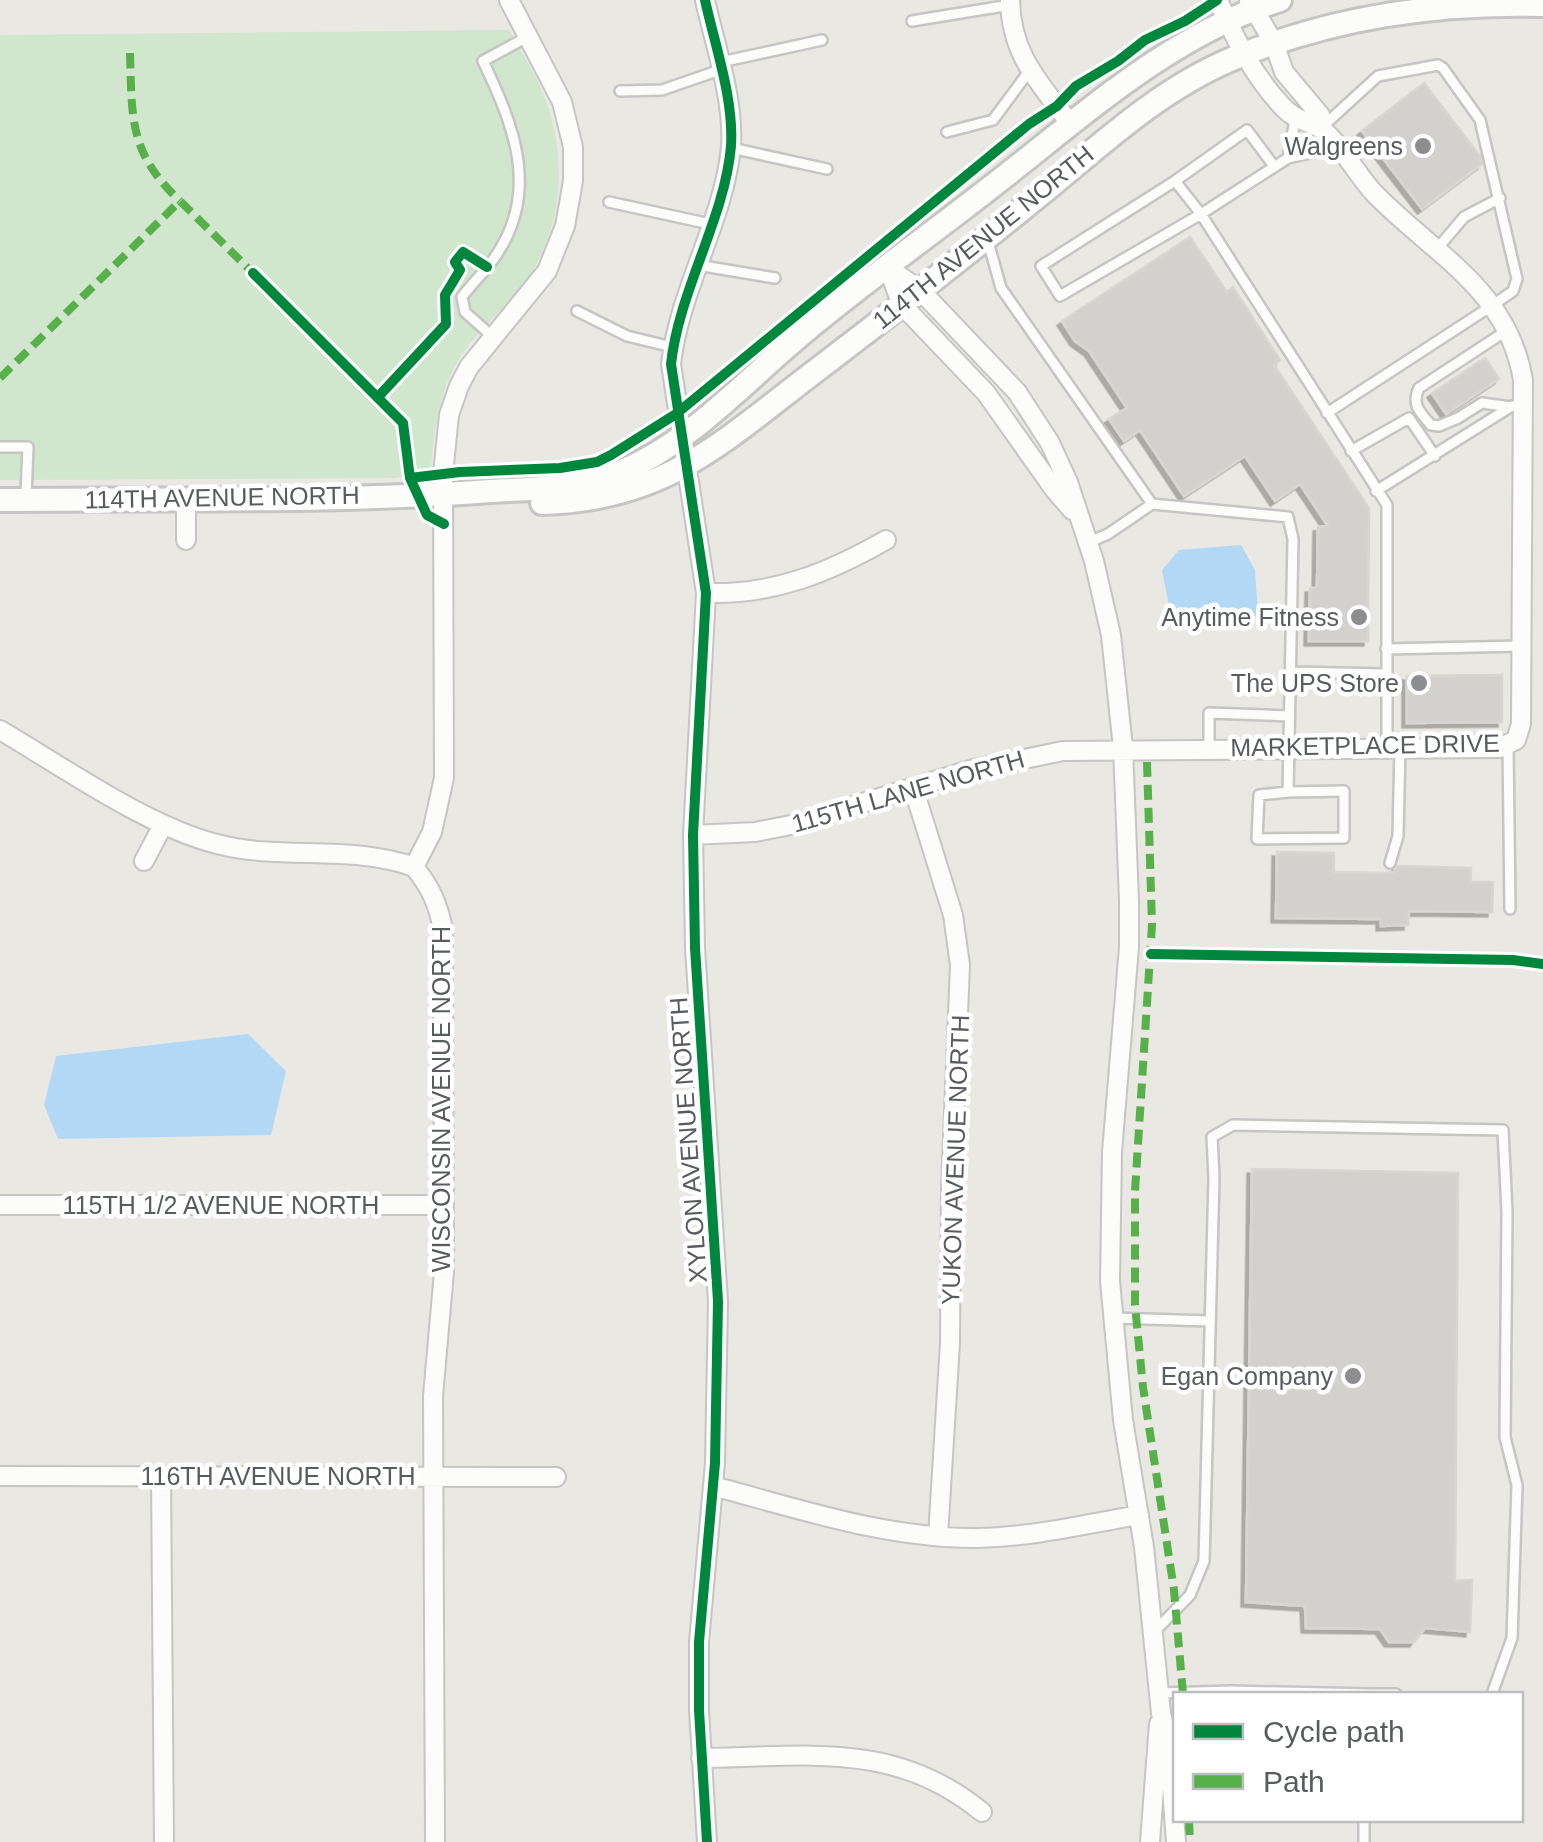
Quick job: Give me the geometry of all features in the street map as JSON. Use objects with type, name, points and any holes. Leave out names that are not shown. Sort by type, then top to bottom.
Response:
[{"type":"street","points":[[0,730],[164,825],[220,845],[266,851],[366,854],[414,866],[432,832],[444,778],[445,446],[454,400],[469,368],[547,270],[560,241],[572,196],[573,148],[566,115],[509,0]]},
{"type":"street","name":"XYLON AVENUE NORTH","points":[[705,0],[731,123],[730,148],[672,348],[672,379],[706,593],[693,835],[694,948],[718,1264],[713,1486],[699,1642],[707,1842]]},
{"type":"street","name":"114TH AVENUE NORTH","points":[[0,500],[444,495],[561,488],[588,483],[642,462],[680,438],[851,292],[888,268],[1069,122],[1223,10],[1280,0]]},
{"type":"street","points":[[1010,3],[1013,37],[1030,70],[1069,122]]},
{"type":"street","name":"MARKETPLACE DRIVE","points":[[1123,748],[1508,746],[1519,734],[1521,724],[1517,403],[1520,361],[1494,306],[1437,249],[1402,222],[1321,129],[1320,115],[1284,72],[1274,44],[1251,5]]},
{"type":"street","name":"114TH AVENUE NORTH","points":[[444,495],[484,504],[570,502],[620,494],[684,468],[731,438],[911,298],[1145,108],[1245,54],[1330,25],[1427,7],[1543,6]]},
{"type":"street","points":[[1223,10],[1268,89],[1295,120],[1321,129]]},
{"type":"street","points":[[888,268],[1076,514],[1088,543],[1111,635],[1123,748],[1129,948],[1112,1152],[1112,1318],[1173,1802]]},
{"type":"street","points":[[186,498],[186,540]]},
{"type":"street","points":[[706,593],[787,586],[836,568],[886,540]]},
{"type":"street","name":"115TH LANE NORTH","points":[[693,835],[755,832],[790,825],[1032,755],[1123,748]]},
{"type":"street","name":"YUKON AVENUE NORTH","points":[[914,790],[952,914],[960,965],[951,1187],[950,1344],[938,1536]]},
{"type":"street","points":[[144,861],[164,825]]},
{"type":"street","name":"WISCONSIN AVENUE NORTH","points":[[414,866],[428,883],[443,929],[444,1272],[434,1359],[433,1476],[436,1842]]},
{"type":"street","name":"115TH 1/2 AVENUE NORTH","points":[[0,1205],[442,1205]]},
{"type":"street","name":"116TH AVENUE NORTH","points":[[0,1476],[556,1477]]},
{"type":"street","points":[[161,1476],[164,1842]]},
{"type":"street","points":[[713,1486],[888,1530],[938,1536],[1032,1534],[1139,1514]]},
{"type":"street","points":[[1150,1842],[1155,1745],[1161,1713]]},
{"type":"street","points":[[701,1758],[877,1759],[914,1770],[954,1790],[982,1812]]},
{"type":"lane","points":[[912,21],[1010,3]]},
{"type":"lane","points":[[493,338],[465,312],[462,297],[507,236],[520,190],[521,165],[511,123],[484,60],[529,36]]},
{"type":"lane","points":[[620,91],[662,90],[720,67],[822,40]]},
{"type":"lane","points":[[1321,129],[1378,76],[1438,65],[1478,115],[1517,279],[1513,290],[1494,306],[1327,413]]},
{"type":"lane","points":[[947,132],[994,120],[1030,70]]},
{"type":"lane","points":[[1288,158],[1295,120]]},
{"type":"lane","points":[[1274,166],[1247,130],[1042,266],[1060,296],[1202,214],[1288,158],[1336,147]]},
{"type":"lane","points":[[730,148],[828,169]]},
{"type":"lane","points":[[1175,181],[1202,214],[1387,505],[1386,674],[1398,836],[1390,863]]},
{"type":"lane","points":[[1437,249],[1470,212],[1500,198]]},
{"type":"lane","points":[[609,202],[710,224]]},
{"type":"lane","points":[[986,236],[1001,288],[1152,504]]},
{"type":"lane","points":[[697,265],[774,278]]},
{"type":"lane","points":[[577,311],[627,336],[672,348]]},
{"type":"lane","points":[[1508,330],[1419,388],[1414,398],[1416,408],[1431,426],[1439,426],[1482,402],[1517,403]]},
{"type":"lane","points":[[1376,492],[1517,403]]},
{"type":"lane","points":[[1351,451],[1408,418],[1435,456]]},
{"type":"lane","points":[[0,446],[28,446],[26,499]]},
{"type":"lane","points":[[1088,543],[1152,504],[1288,518],[1293,539],[1288,792]]},
{"type":"lane","points":[[1386,649],[1521,646]]},
{"type":"lane","points":[[1292,672],[1386,674]]},
{"type":"lane","points":[[1208,748],[1209,714],[1289,716]]},
{"type":"lane","points":[[1508,746],[1510,910]]},
{"type":"lane","points":[[1344,791],[1344,838],[1257,839],[1259,796],[1288,792],[1344,791]]},
{"type":"lane","points":[[1154,1632],[1190,1596],[1204,1560],[1212,1137],[1233,1125],[1503,1130],[1507,1212],[1504,1437],[1517,1486],[1512,1638],[1493,1692]]},
{"type":"lane","points":[[1112,1318],[1210,1321]]},
{"type":"lane","points":[[1207,1692],[1278,1692]]},
{"type":"lane","points":[[1160,1694],[1173,1693]]},
{"type":"green space","points":[[509,30],[550,114],[558,161],[556,209],[550,233],[529,276],[458,360],[437,421],[431,470],[395,478],[0,480],[0,35]]},
{"type":"water","points":[[1241,545],[1255,570],[1258,615],[1188,628],[1168,601],[1162,570],[1179,550]]},
{"type":"water","points":[[248,1034],[286,1071],[271,1135],[58,1139],[44,1105],[56,1056]]},
{"type":"building","name":"Walgreens","points":[[1424,83],[1480,156],[1482,164],[1422,209],[1362,131]]},
{"type":"building","points":[[1190,237],[1227,292],[1233,287],[1280,360],[1274,365],[1369,508],[1368,641],[1309,641],[1310,588],[1317,588],[1318,527],[1328,526],[1300,484],[1275,501],[1245,456],[1184,496],[1140,430],[1124,441],[1109,419],[1127,408],[1089,351],[1075,341],[1062,321]]},
{"type":"building","points":[[1485,358],[1499,379],[1446,414],[1432,393]]},
{"type":"building","points":[[1502,675],[1502,722],[1407,723],[1407,676]]},
{"type":"building","points":[[1277,852],[1334,853],[1334,872],[1394,872],[1397,866],[1471,868],[1471,882],[1493,882],[1492,912],[1409,911],[1408,925],[1381,926],[1381,919],[1276,918]]},
{"type":"building","name":"Egan Company","points":[[1252,1169],[1458,1173],[1455,1581],[1472,1580],[1470,1632],[1425,1628],[1414,1642],[1389,1642],[1380,1629],[1306,1628],[1305,1606],[1246,1602]]},
{"type":"marked path","points":[[130,53],[133,116],[142,150],[163,184],[180,201]]},
{"type":"marked path","points":[[0,378],[180,201],[253,273]]},
{"type":"marked path","points":[[1147,762],[1152,925],[1135,1191],[1135,1305],[1143,1387],[1174,1590],[1183,1692]]},
{"type":"marked path","points":[[1189,1822],[1190,1842]]},
{"type":"cycle path","points":[[705,0],[727,91],[731,146],[720,200],[683,309],[671,364],[706,593],[693,835],[695,948],[718,1301],[715,1463],[699,1642],[707,1842]]},
{"type":"cycle path","points":[[410,478],[560,468],[597,462],[611,455],[676,414],[1029,124],[1057,106],[1076,86],[1145,40],[1217,0]]},
{"type":"cycle path","points":[[378,397],[446,324],[445,295],[460,270],[455,262],[463,252],[487,267]]},
{"type":"cycle path","points":[[253,273],[403,423],[410,478],[427,515],[444,524]]},
{"type":"cycle path","points":[[1151,954],[1513,960],[1543,964]]},
{"type":"place","name":"Walgreens","points":[[1423,146]]},
{"type":"place","name":"Anytime Fitness","points":[[1359,617]]},
{"type":"place","name":"The UPS Store","points":[[1419,683]]},
{"type":"place","name":"Egan Company","points":[[1353,1376]]}]
